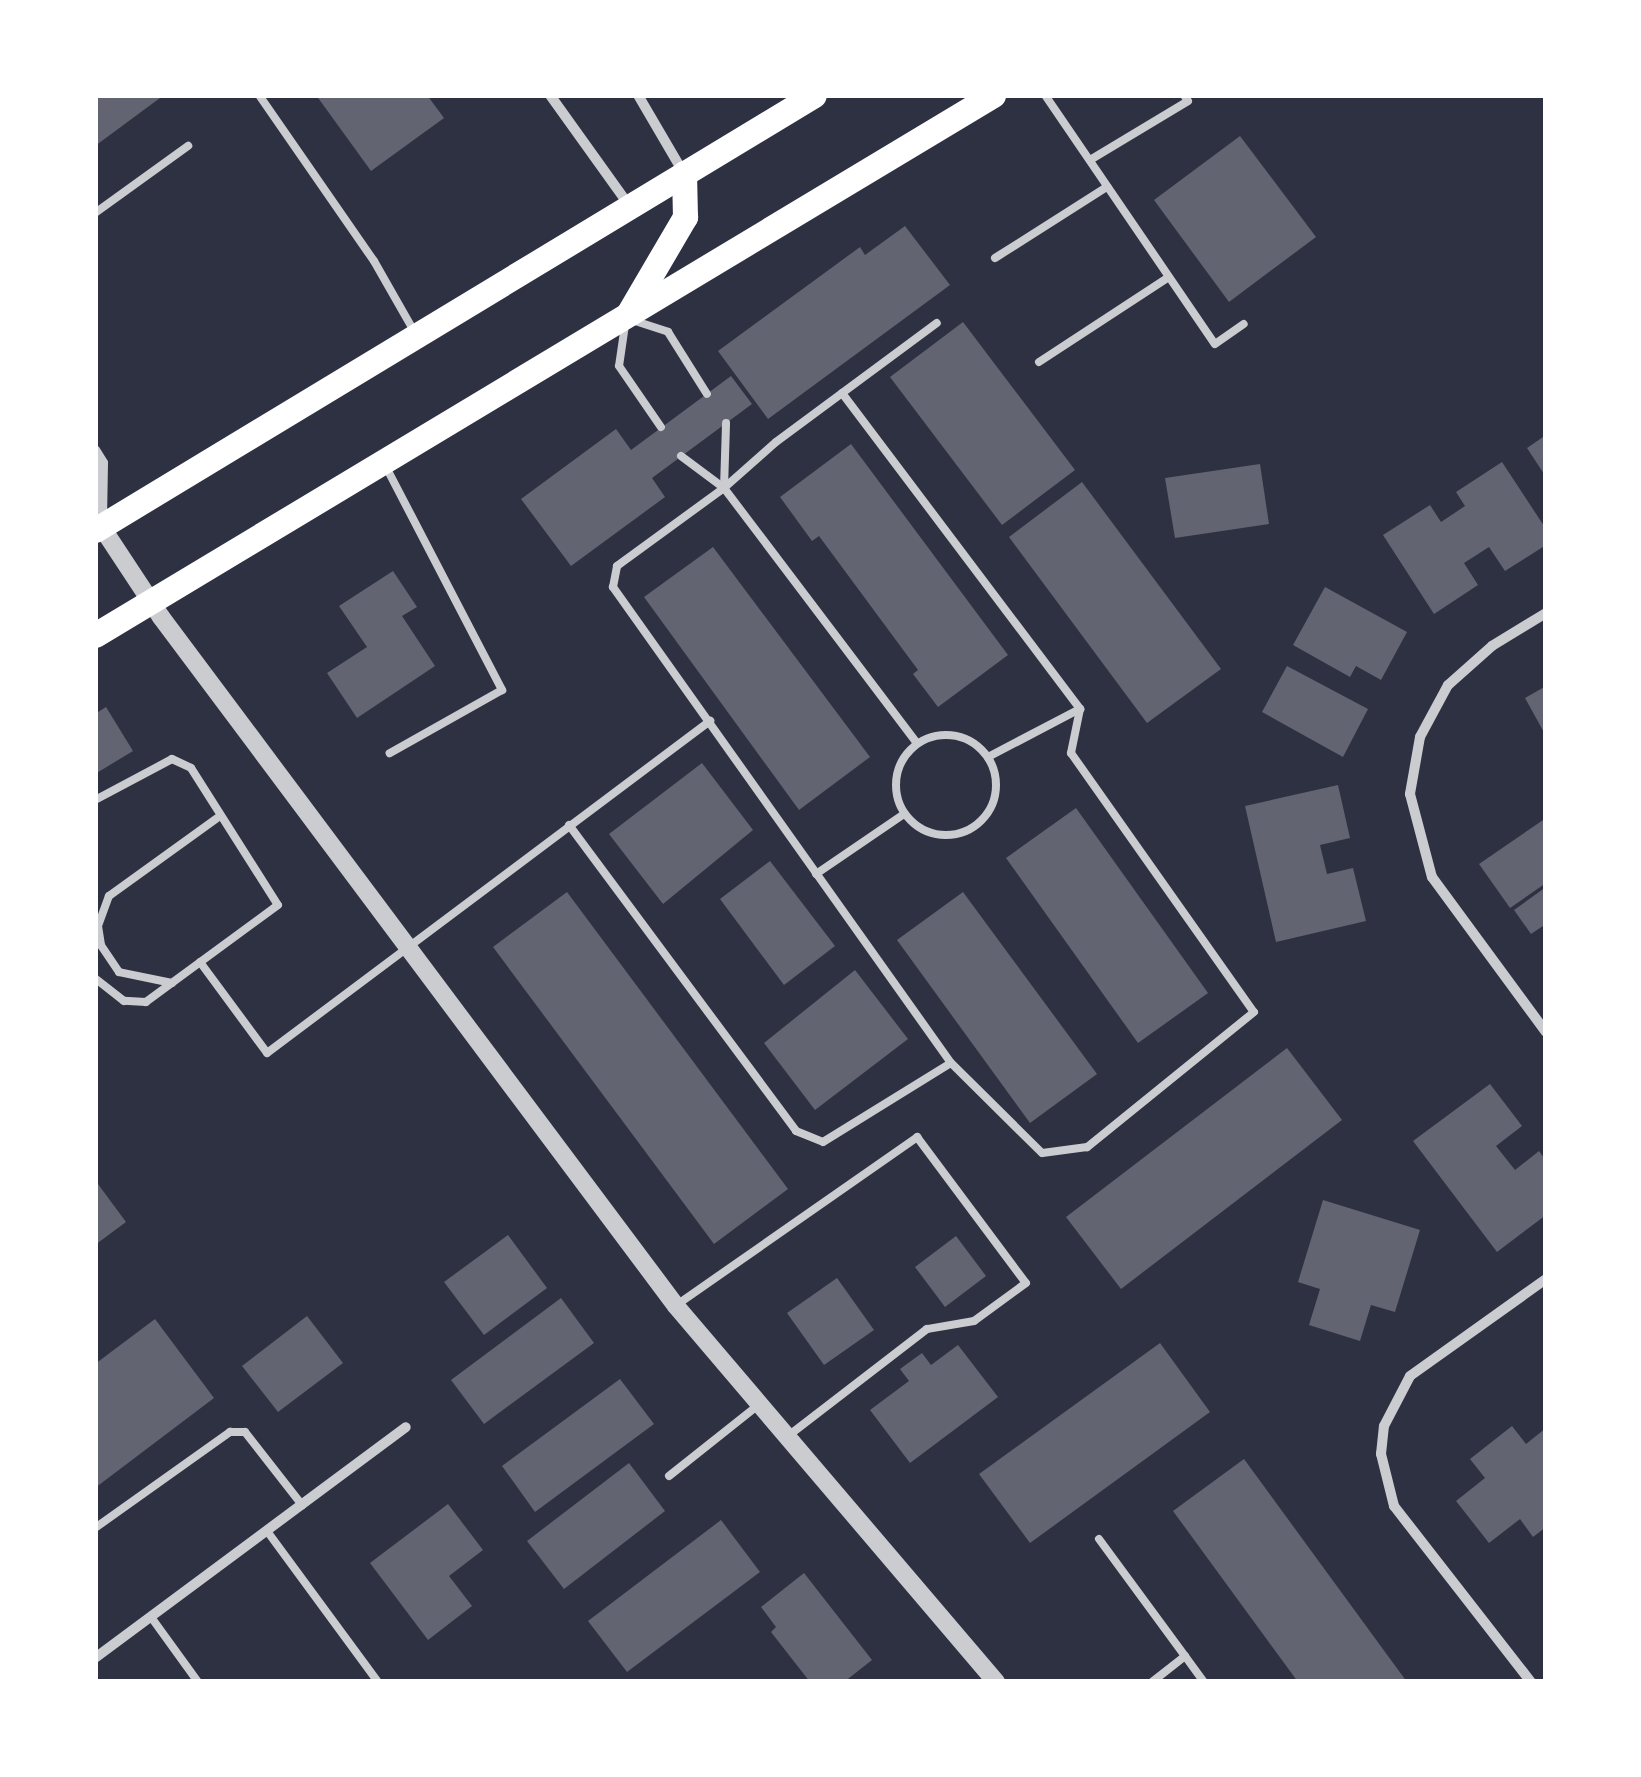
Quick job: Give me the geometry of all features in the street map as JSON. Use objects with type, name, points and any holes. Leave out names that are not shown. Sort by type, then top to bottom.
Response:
[{"type":"main road","points":[[97,526],[814,95]]},
{"type":"main road","points":[[95,635],[993,95]]},
{"type":"main road","points":[[626,318],[685,216],[684,173]]},
{"type":"street","points":[[550,95],[630,206]]},
{"type":"street","points":[[638,95],[684,173]]},
{"type":"street","points":[[95,450],[103,463],[97,526],[150,602],[676,1306],[784,1439],[996,1682]]},
{"type":"street","points":[[1546,613],[1492,646],[1448,685],[1420,737],[1410,794],[1432,877],[1546,1032]]},
{"type":"street","points":[[1531,1682],[1394,1506],[1381,1454],[1384,1426],[1410,1376],[1546,1279]]},
{"type":"street","points":[[95,1658],[406,1427]]},
{"type":"lane","points":[[259,95],[374,261],[416,335]]},
{"type":"lane","points":[[1045,95],[1215,344],[1244,324]]},
{"type":"lane","points":[[1090,160],[1188,101],[1184,95]]},
{"type":"lane","points":[[95,213],[188,146]]},
{"type":"lane","points":[[995,258],[1108,187]]},
{"type":"lane","points":[[1039,362],[1169,276]]},
{"type":"lane","points":[[661,427],[619,366],[626,318],[668,332],[707,394]]},
{"type":"lane","points":[[842,393],[1080,709],[1071,754],[1254,1012],[1087,1146],[1042,1153],[951,1062],[613,586],[617,566],[724,488],[842,393],[937,322]]},
{"type":"lane","points":[[724,488],[726,423]]},
{"type":"lane","points":[[681,456],[724,488],[917,743]]},
{"type":"lane","points":[[383,462],[502,690],[390,753]]},
{"type":"lane","points":[[988,757],[1080,709]]},
{"type":"lane","points":[[200,962],[268,1053],[407,943],[710,721]]},
{"type":"lane","points":[[956,735],[988,757],[996,795],[974,827],[936,835],[904,814],[896,776],[917,743],[956,735]]},
{"type":"lane","points":[[95,800],[172,759],[202,780],[217,818],[278,905],[146,1002],[124,1001],[95,978]]},
{"type":"lane","points":[[816,874],[904,814]]},
{"type":"lane","points":[[172,983],[119,972],[100,945],[98,926],[109,896],[217,818]]},
{"type":"lane","points":[[568,825],[796,1131],[823,1142],[951,1062]]},
{"type":"lane","points":[[676,1306],[892,1150],[917,1137],[1026,1283],[974,1320],[927,1329],[784,1439]]},
{"type":"lane","points":[[669,1476],[757,1406]]},
{"type":"lane","points":[[95,1528],[230,1432],[245,1432],[302,1505]]},
{"type":"lane","points":[[267,1531],[378,1682]]},
{"type":"lane","points":[[1099,1539],[1204,1682]]},
{"type":"lane","points":[[151,1616],[198,1682]]},
{"type":"lane","points":[[1152,1682],[1185,1656]]},
{"type":"building","points":[[95,95],[158,95],[160,98],[95,146]]},
{"type":"building","points":[[316,95],[427,95],[444,118],[371,171]]},
{"type":"building","points":[[1240,136],[1316,237],[1229,302],[1154,200]]},
{"type":"building","points":[[905,226],[950,285],[768,419],[718,351],[860,247],[865,255]]},
{"type":"building","points":[[963,322],[1075,470],[1002,525],[890,377]]},
{"type":"building","points":[[731,376],[752,404],[652,478],[665,497],[571,566],[521,499],[616,429],[631,450]]},
{"type":"building","points":[[1546,435],[1546,477],[1527,448]]},
{"type":"building","points":[[851,444],[1008,655],[938,707],[913,674],[918,670],[819,536],[812,541],[780,497]]},
{"type":"building","points":[[1502,462],[1546,529],[1546,545],[1505,571],[1489,547],[1464,563],[1478,585],[1434,614],[1383,535],[1430,505],[1441,522],[1465,506],[1456,492]]},
{"type":"building","points":[[1260,464],[1269,524],[1175,538],[1165,478]]},
{"type":"building","points":[[1082,482],[1221,669],[1147,723],[1009,537]]},
{"type":"building","points":[[713,547],[870,757],[799,810],[644,597]]},
{"type":"building","points":[[393,571],[417,607],[402,616],[435,666],[357,718],[327,673],[367,647],[339,606]]},
{"type":"building","points":[[1325,587],[1407,632],[1381,680],[1356,666],[1350,677],[1293,645]]},
{"type":"building","points":[[1287,666],[1368,709],[1343,757],[1262,712]]},
{"type":"building","points":[[1546,686],[1546,736],[1525,698]]},
{"type":"building","points":[[106,707],[133,751],[95,774],[95,714]]},
{"type":"building","points":[[702,763],[753,830],[663,904],[609,834]]},
{"type":"building","points":[[1338,785],[1350,838],[1320,845],[1327,874],[1353,868],[1366,921],[1276,942],[1245,806]]},
{"type":"building","points":[[1076,808],[1208,993],[1138,1043],[1006,858]]},
{"type":"building","points":[[1546,818],[1546,883],[1510,908],[1479,864]]},
{"type":"building","points":[[770,861],[835,946],[784,985],[720,899]]},
{"type":"building","points":[[1546,887],[1546,924],[1531,934],[1514,910]]},
{"type":"building","points":[[567,892],[788,1189],[714,1244],[493,947]]},
{"type":"building","points":[[963,892],[1097,1074],[1030,1123],[897,940]]},
{"type":"building","points":[[855,970],[908,1039],[815,1110],[764,1043]]},
{"type":"building","points":[[1287,1048],[1342,1120],[1121,1289],[1066,1217]]},
{"type":"building","points":[[1490,1084],[1522,1126],[1496,1146],[1515,1170],[1539,1151],[1546,1161],[1546,1215],[1497,1252],[1413,1141]]},
{"type":"building","points":[[95,1180],[126,1222],[95,1245]]},
{"type":"building","points":[[1323,1200],[1420,1230],[1395,1312],[1371,1305],[1360,1341],[1309,1325],[1320,1289],[1298,1282]]},
{"type":"building","points":[[508,1235],[547,1288],[484,1335],[444,1282]]},
{"type":"building","points":[[956,1236],[986,1276],[945,1307],[915,1267]]},
{"type":"building","points":[[837,1278],[874,1330],[824,1365],[787,1313]]},
{"type":"building","points":[[561,1298],[594,1343],[484,1424],[451,1380]]},
{"type":"building","points":[[307,1316],[343,1363],[278,1412],[242,1366]]},
{"type":"building","points":[[155,1319],[214,1398],[95,1488],[95,1364]]},
{"type":"building","points":[[1160,1343],[1210,1412],[1030,1543],[979,1474]]},
{"type":"building","points":[[958,1345],[998,1397],[910,1463],[870,1410],[909,1381],[900,1369],[922,1353],[931,1365]]},
{"type":"building","points":[[620,1379],[654,1424],[535,1512],[502,1466]]},
{"type":"building","points":[[1512,1426],[1526,1444],[1546,1428],[1546,1527],[1533,1537],[1520,1519],[1489,1543],[1456,1501],[1485,1478],[1470,1459]]},
{"type":"building","points":[[1244,1459],[1407,1682],[1298,1682],[1173,1511]]},
{"type":"building","points":[[629,1463],[665,1511],[564,1589],[527,1541]]},
{"type":"building","points":[[448,1504],[483,1550],[449,1576],[472,1606],[428,1640],[370,1563]]},
{"type":"building","points":[[721,1520],[760,1572],[627,1672],[588,1621]]},
{"type":"building","points":[[804,1573],[872,1660],[844,1682],[810,1682],[771,1632],[776,1627],[761,1607]]}]
